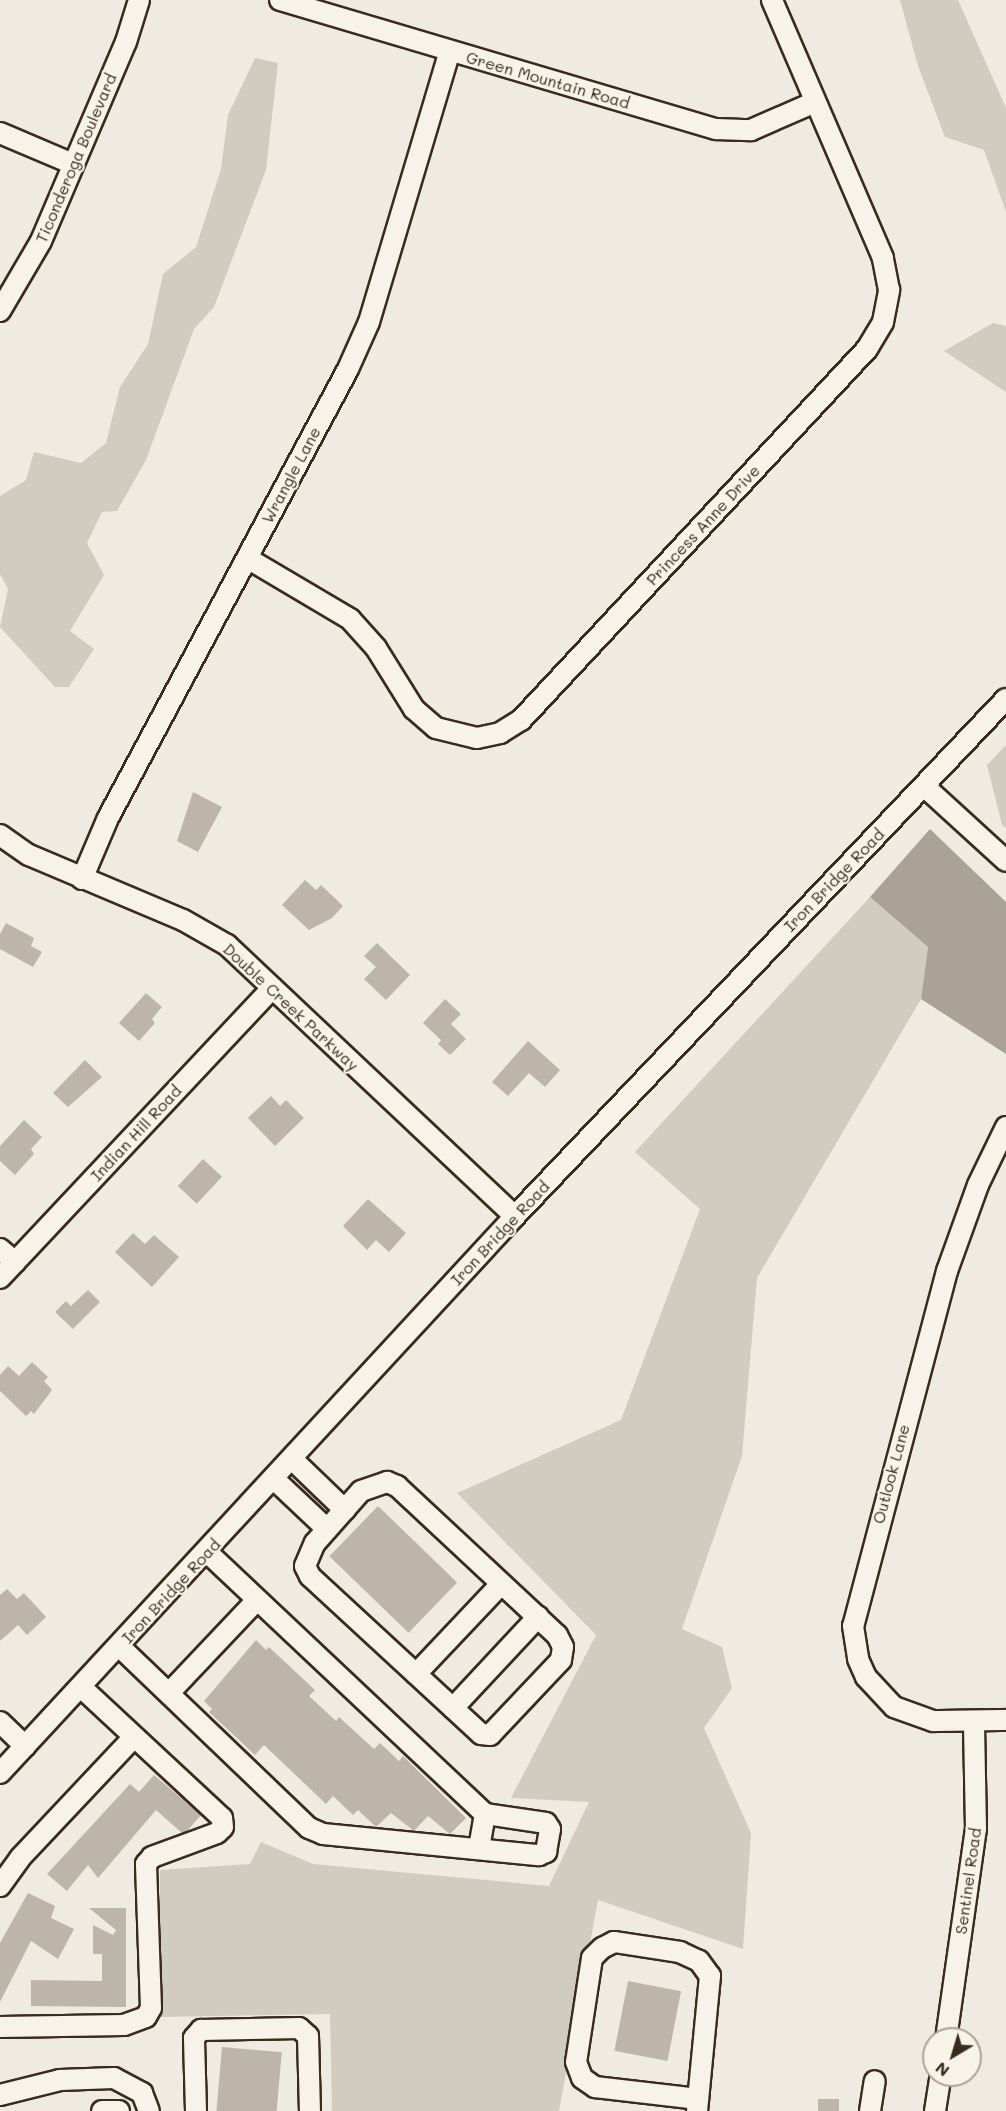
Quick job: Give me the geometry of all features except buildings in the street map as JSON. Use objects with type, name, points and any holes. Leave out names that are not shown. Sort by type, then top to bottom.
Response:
[{"type":"street","name":"Ticonderoga Boulevard","points":[[0,311],[41,241],[126,42],[139,0]]},
{"type":"street","name":"Green Mountain Road","points":[[280,0],[724,131],[766,126],[815,102]]},
{"type":"street","name":"Princess Anne Drive","points":[[247,558],[326,601],[350,619],[376,648],[414,709],[436,728],[477,738],[500,733],[521,720],[867,349],[883,322],[889,290],[885,266],[772,0]]},
{"type":"street","name":"Wrangle Lane","points":[[82,879],[108,818],[247,558],[369,322],[450,51]]},
{"type":"street","points":[[0,133],[73,164]]},
{"type":"street","name":"Iron Bridge Road","points":[[0,1773],[293,1460],[515,1216],[1006,699]]},
{"type":"street","points":[[924,786],[1006,861]]},
{"type":"street","name":"Double Creek Parkway","points":[[0,835],[28,855],[208,933],[272,988],[515,1216]]},
{"type":"street","name":"Indian Hill Road","points":[[0,1278],[272,988]]},
{"type":"street","name":"Outlook Lane","points":[[1006,1127],[978,1185],[946,1270],[853,1626],[858,1659],[866,1677],[894,1707],[933,1721],[974,1723],[1006,1720]]},
{"type":"street","points":[[0,1249],[15,1263]]},
{"type":"street","points":[[293,1460],[345,1510]]},
{"type":"street","points":[[274,1480],[327,1529]]},
{"type":"street","points":[[387,1482],[397,1486],[557,1635],[563,1647],[561,1660],[490,1735],[481,1734],[310,1576],[306,1566],[309,1554],[327,1529],[361,1491],[375,1484],[387,1482]]},
{"type":"street","points":[[119,1646],[309,1828],[323,1834],[539,1855],[546,1852],[550,1829],[546,1823],[485,1814],[207,1552]]},
{"type":"street","points":[[416,1674],[501,1584]]},
{"type":"street","points":[[169,1694],[257,1600]]},
{"type":"street","points":[[453,1708],[538,1617]]},
{"type":"street","points":[[0,2027],[124,2025],[138,2022],[152,2008],[146,1864],[152,1857],[217,1833],[224,1827],[222,1818],[81,1687]]},
{"type":"street","points":[[0,1722],[25,1746]]},
{"type":"street","name":"Sentinel Road","points":[[948,2027],[976,1829],[974,1723]]},
{"type":"street","points":[[0,1886],[20,1858],[134,1737]]},
{"type":"street","points":[[478,1848],[485,1814]]},
{"type":"street","points":[[614,1942],[680,1952],[699,1961],[710,1976],[698,2105],[595,2087],[582,2078],[576,2062],[592,1958],[602,1948],[614,1942]]},
{"type":"street","points":[[196,2111],[194,2038],[201,2030],[299,2028],[308,2036],[310,2111]]},
{"type":"street","points":[[0,2095],[60,2080],[114,2078],[142,2093],[149,2111]]},
{"type":"street","points":[[870,2111],[874,2081]]},
{"type":"street","points":[[935,2111],[938,2087]]},
{"type":"street","points":[[102,2111],[119,2111]]},
{"type":"shaded area","points":[[900,0],[958,0],[1006,108],[1006,212],[984,150],[945,137],[918,66]]},
{"type":"shaded area","points":[[255,58],[278,63],[266,170],[214,307],[194,329],[146,460],[117,511],[102,512],[87,543],[104,575],[70,631],[94,649],[69,687],[55,687],[0,627],[8,589],[0,574],[0,496],[26,480],[34,452],[81,463],[106,443],[120,387],[148,344],[163,274],[196,247],[221,169],[228,115]]},
{"type":"shaded area","points":[[993,323],[1006,326],[1006,392],[944,351]]},
{"type":"shaded area","points":[[1006,745],[1006,828],[1002,825],[987,765]]},
{"type":"shaded area","points":[[930,829],[1006,902],[1006,1054],[921,999],[928,947],[870,897]]},
{"type":"shaded area","points":[[870,897],[928,947],[921,999],[757,1278],[742,1456],[682,1629],[722,1647],[732,1688],[704,1728],[751,1833],[743,1949],[598,1900],[559,2111],[332,2111],[330,2014],[159,2017],[160,1870],[250,1864],[261,1842],[313,1864],[549,1886],[589,1802],[511,1798],[596,1635],[457,1493],[621,1420],[700,1209],[635,1152]]}]
